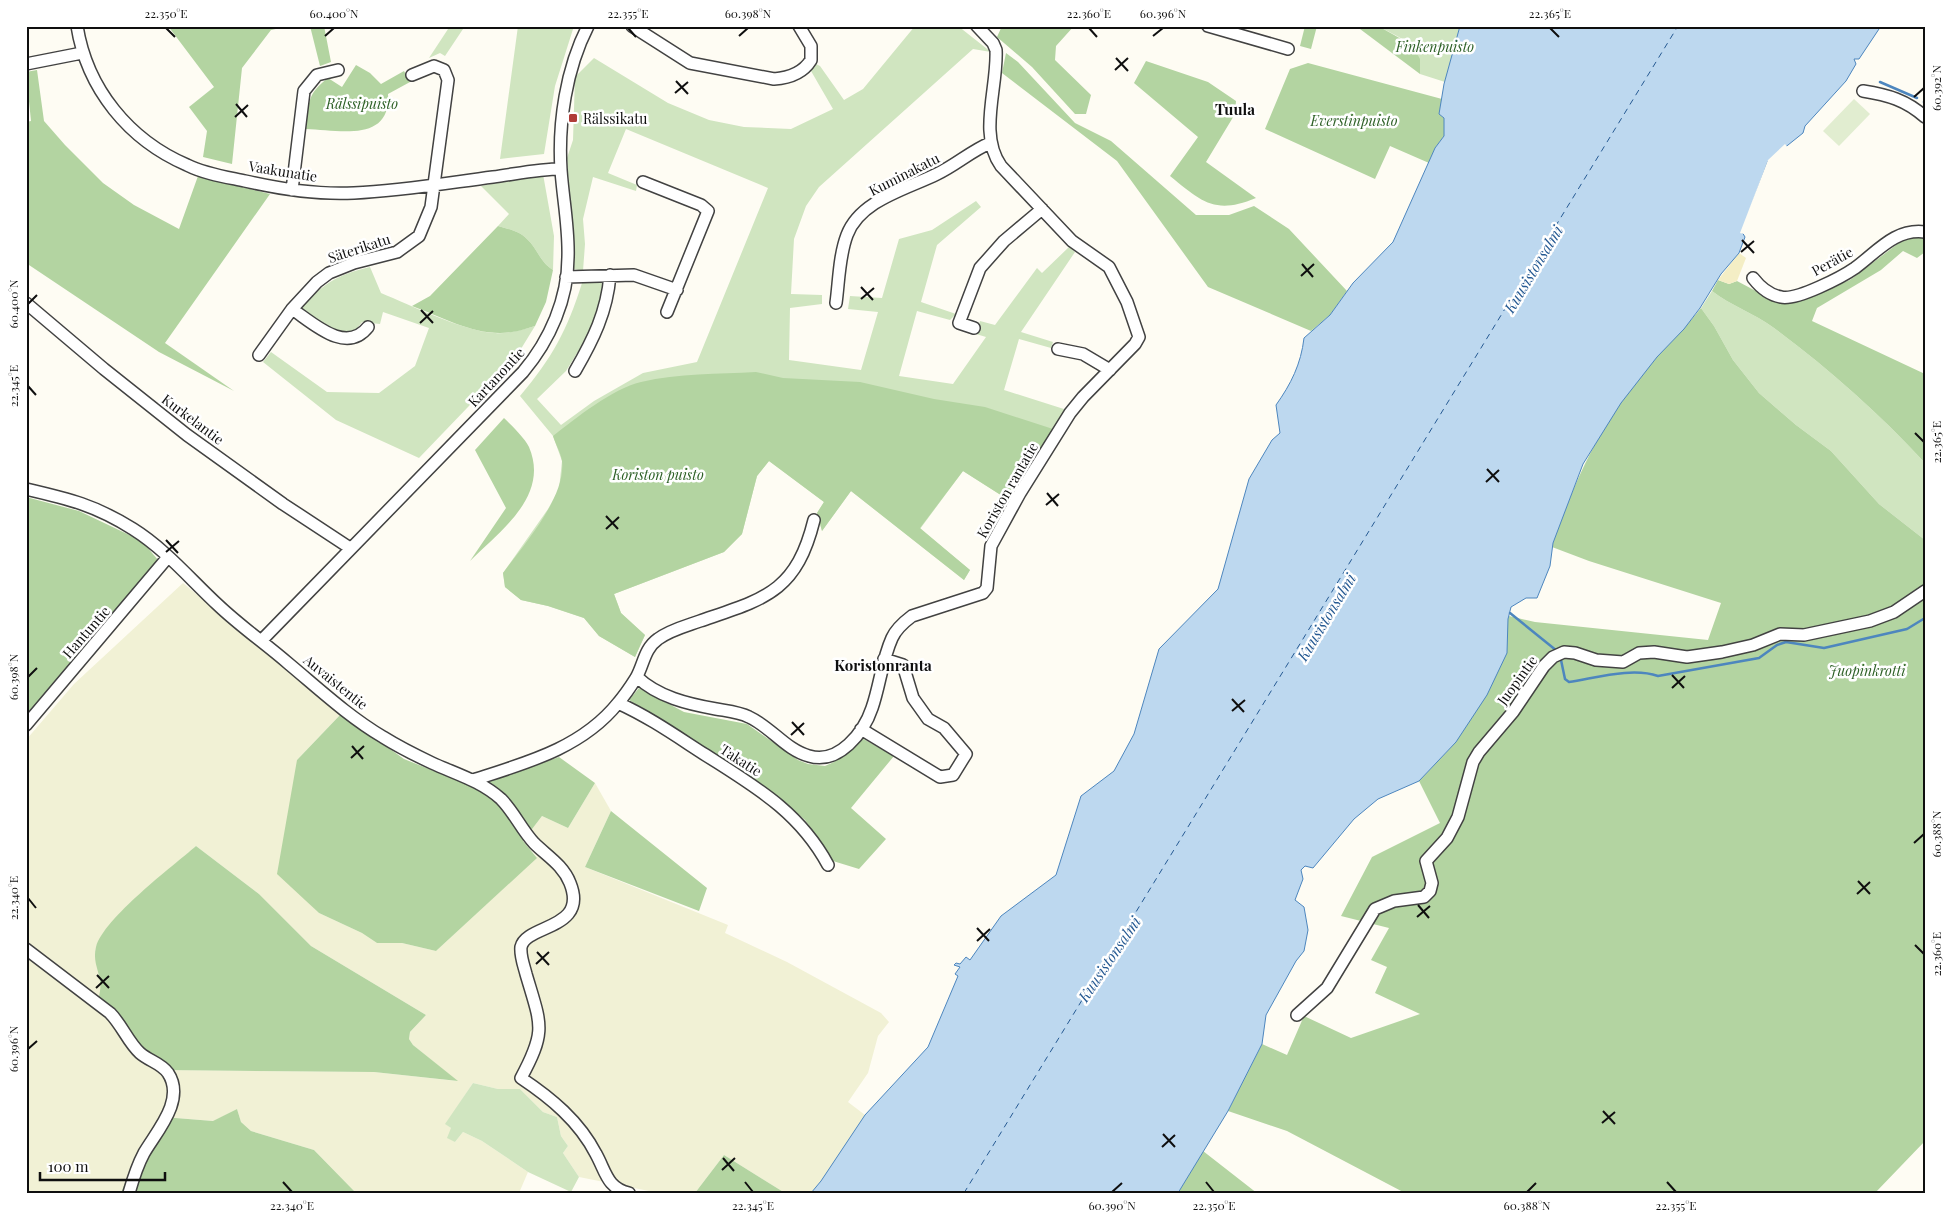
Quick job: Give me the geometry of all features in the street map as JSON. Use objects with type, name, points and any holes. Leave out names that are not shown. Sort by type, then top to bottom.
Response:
[{"type":"street","name":"Vaakunatie","points":[[77,26],[82,53],[96,85],[111,107],[130,128],[153,146],[200,171],[292,190],[354,193],[561,169]]},
{"type":"street","name":"Kartanontie","points":[[261,640],[536,357],[555,321],[566,277],[567,236],[561,169],[567,88],[588,26]]},
{"type":"street","points":[[632,26],[690,63],[774,79],[785,78],[803,69],[811,60],[811,46],[799,26]]},
{"type":"street","name":"Koriston rantatie","points":[[637,677],[668,696],[686,704],[748,716],[800,752],[809,756],[826,758],[835,755],[861,729],[872,708],[884,659],[892,638],[912,616],[983,593],[987,588],[991,546],[1013,506],[1070,413],[1139,337],[1127,302],[1109,267],[1077,245],[1001,166],[993,153],[990,143],[996,50],[993,43],[977,26]]},
{"type":"street","points":[[1208,26],[1288,49]]},
{"type":"street","points":[[26,64],[82,53]]},
{"type":"street","points":[[412,75],[434,66],[444,70],[448,80],[435,185]]},
{"type":"street","points":[[292,190],[304,91],[317,75],[338,70]]},
{"type":"street","points":[[1864,91],[1899,99],[1913,106],[1925,118]]},
{"type":"street","name":"Kuminakatu","points":[[837,303],[842,253],[848,234],[859,216],[879,202],[939,174],[990,143]]},
{"type":"street","points":[[643,182],[692,201],[705,207],[708,211],[667,312]]},
{"type":"street","name":"Säterikatu","points":[[259,355],[292,309],[313,286],[329,273],[354,262],[389,255],[414,242],[427,219],[435,185]]},
{"type":"street","points":[[974,328],[958,324],[980,268],[1004,242],[1042,209]]},
{"type":"street","name":"Perätie","points":[[1753,278],[1769,293],[1783,298],[1801,293],[1842,276],[1901,234],[1914,230],[1925,232]]},
{"type":"street","points":[[575,371],[597,332],[605,308],[610,275]]},
{"type":"street","points":[[566,277],[644,276],[677,290]]},
{"type":"street","name":"Kurkelantie","points":[[26,303],[104,369],[187,434],[283,504],[350,548]]},
{"type":"street","points":[[292,309],[328,333],[342,339],[356,337],[368,327]]},
{"type":"street","points":[[1058,349],[1083,354],[1110,370]]},
{"type":"street","name":"Auvaistentie","points":[[26,489],[85,504],[111,515],[136,531],[168,557],[220,607],[344,710],[382,736],[430,762],[473,780],[500,798],[511,810],[528,837],[555,861],[566,874],[574,898],[570,910],[561,922],[527,937],[521,946],[522,959],[539,1021],[540,1033],[533,1055],[521,1078],[556,1103],[574,1121],[588,1138],[610,1183],[617,1190],[629,1193]]},
{"type":"street","points":[[473,780],[561,749],[603,718],[618,703],[637,677],[648,648],[663,635],[754,602],[777,588],[799,559],[814,520]]},
{"type":"street","name":"Hantuntie","points":[[26,725],[168,557]]},
{"type":"street","name":"Juopintie","points":[[1297,1015],[1327,988],[1375,909],[1394,901],[1424,897],[1430,891],[1432,883],[1426,861],[1447,838],[1458,817],[1473,762],[1513,712],[1544,666],[1553,657],[1564,652],[1575,653],[1596,660],[1623,662],[1639,653],[1654,652],[1687,656],[1722,652],[1752,645],[1780,634],[1804,635],[1870,621],[1894,612],[1925,592]]},
{"type":"street","points":[[861,729],[940,777],[953,775],[966,754],[944,728],[928,719],[913,698],[903,665],[884,659]]},
{"type":"street","name":"Takatie","points":[[618,703],[648,718],[782,805],[818,845],[828,865]]},
{"type":"street","points":[[26,949],[110,1013],[120,1023],[141,1054],[161,1066],[169,1075],[172,1089],[170,1110],[165,1124],[153,1138],[135,1170],[129,1193]]},
{"type":"green space","points":[[168,26],[290,26],[271,30],[242,68],[232,164],[203,157],[207,131],[189,107],[214,87]]},
{"type":"green space","points":[[310,26],[324,26],[331,62],[320,66]]},
{"type":"green space","points":[[450,26],[465,26],[445,56],[440,53],[429,58]]},
{"type":"green space","points":[[518,26],[574,26],[555,86],[544,154],[500,159]]},
{"type":"green space","name":"Koriston puisto","points":[[915,26],[958,26],[991,52],[973,49],[819,187],[806,206],[794,239],[791,294],[822,295],[822,304],[790,308],[789,360],[861,370],[878,312],[848,309],[850,296],[882,298],[899,239],[932,230],[976,201],[981,207],[937,245],[921,302],[956,314],[950,320],[917,311],[899,376],[953,384],[986,337],[976,334],[980,321],[995,325],[1037,268],[1042,273],[1069,247],[1075,252],[1021,332],[1053,342],[1051,348],[1019,339],[1004,390],[1067,410],[1007,499],[963,471],[920,529],[970,570],[964,580],[851,491],[822,531],[817,513],[824,502],[769,461],[757,476],[742,534],[724,552],[614,594],[621,613],[645,635],[635,657],[599,636],[584,618],[548,606],[521,600],[505,587],[503,573],[548,509],[559,489],[562,461],[553,436],[520,396],[550,356],[564,330],[582,283],[606,282],[592,329],[566,371],[537,399],[561,425],[594,401],[643,373],[697,362],[768,188],[626,129],[608,173],[637,185],[636,191],[593,177],[583,219],[585,244],[583,271],[574,269],[567,158],[573,140],[575,77],[594,58],[668,103],[709,120],[744,127],[791,129],[833,109],[811,71],[814,63],[820,66],[844,100],[863,89]]},
{"type":"green space","points":[[1002,26],[1074,26],[1056,46],[1055,60],[1091,95],[1086,114],[1075,114],[1032,67],[997,37]]},
{"type":"green space","points":[[1305,26],[1317,26],[1311,49],[1300,46]]},
{"type":"green space","points":[[1356,26],[1378,26],[1412,45],[1420,59],[1420,74]]},
{"type":"green space","name":"Finkenpuisto","points":[[1378,26],[1460,26],[1445,82],[1420,74],[1417,55],[1413,48],[1402,39]]},
{"type":"green space","points":[[1006,53],[1018,62],[1075,123],[1111,141],[1196,215],[1229,215],[1254,206],[1289,229],[1347,291],[1330,315],[1311,331],[1208,287],[1117,161],[1002,73]]},
{"type":"green space","points":[[1146,61],[1208,82],[1236,101],[1235,114],[1206,162],[1256,198],[1230,205],[1210,203],[1191,193],[1170,176],[1198,137],[1134,83]]},
{"type":"green space","name":"Everstinpuisto","points":[[1308,63],[1442,99],[1439,114],[1444,118],[1444,136],[1435,148],[1429,163],[1390,146],[1375,179],[1265,129],[1290,69]]},
{"type":"green space","name":"Rälssipuisto","points":[[356,65],[370,73],[381,84],[404,71],[410,82],[388,94],[387,110],[381,120],[372,127],[347,131],[306,129],[308,106],[316,89],[328,78],[342,87]]},
{"type":"green space","points":[[37,70],[44,121],[65,145],[103,183],[134,205],[179,229],[198,176],[270,194],[165,343],[234,391],[159,352],[26,263],[26,122],[31,121],[26,72]]},
{"type":"green space","points":[[1854,99],[1870,114],[1839,146],[1823,131]]},
{"type":"green space","points":[[543,174],[554,236],[553,270],[545,263],[524,236],[498,226],[509,214],[481,186]]},
{"type":"green space","points":[[498,226],[524,236],[545,263],[553,270],[546,302],[535,326],[512,332],[487,332],[461,325],[412,306],[430,296]]},
{"type":"green space","points":[[1914,236],[1925,239],[1925,252],[1917,258],[1903,251],[1881,270],[1817,308],[1812,321],[1925,374],[1925,463],[1908,444],[1853,392],[1814,359],[1766,323],[1712,291],[1718,280],[1729,284],[1737,281],[1769,298],[1806,297],[1850,280],[1904,239]]},
{"type":"green space","points":[[370,267],[381,293],[452,323],[493,333],[509,332],[535,326],[516,357],[419,458],[336,420],[263,362],[271,352],[327,392],[379,393],[415,366],[429,328],[383,312],[380,324],[362,322],[354,332],[339,331],[326,326],[301,309],[331,281],[348,273]]},
{"type":"green space","points":[[1712,291],[1766,323],[1814,359],[1871,409],[1925,463],[1925,540],[1879,504],[1831,451],[1796,425],[1759,393],[1733,360],[1714,326],[1701,308]]},
{"type":"green space","name":"Juopinkrotti","points":[[1701,308],[1714,326],[1733,360],[1759,393],[1796,425],[1831,451],[1879,504],[1925,540],[1925,1141],[1875,1193],[1405,1193],[1287,1131],[1228,1111],[1262,1044],[1287,1055],[1304,1016],[1351,1038],[1420,1014],[1375,993],[1387,967],[1371,960],[1389,928],[1341,916],[1372,857],[1440,823],[1419,781],[1456,742],[1509,616],[1535,622],[1708,640],[1721,603],[1589,561],[1552,547],[1557,530],[1585,463],[1617,408],[1643,373]]},
{"type":"green space","points":[[756,372],[783,378],[860,382],[934,399],[985,407],[1053,429],[1007,499],[963,471],[920,528],[970,570],[964,580],[851,491],[822,531],[817,513],[824,502],[769,461],[757,476],[742,534],[724,552],[614,594],[621,613],[645,635],[635,657],[599,636],[584,618],[548,606],[521,600],[505,587],[503,573],[542,520],[557,490],[562,461],[553,436],[606,397],[641,382],[684,375]]},
{"type":"green space","points":[[504,418],[529,447],[534,465],[533,481],[519,511],[470,561],[506,508],[475,450]]},
{"type":"green space","points":[[26,497],[79,511],[142,541],[158,560],[26,717]]},
{"type":"green space","points":[[183,583],[341,714],[297,760],[305,899],[319,913],[362,933],[377,943],[402,943],[436,951],[537,857],[523,841],[542,816],[568,828],[595,783],[611,811],[585,867],[728,925],[725,933],[787,962],[881,1013],[889,1022],[878,1036],[868,1073],[848,1102],[865,1115],[811,1193],[785,1193],[724,1155],[695,1193],[659,1193],[579,1177],[563,1153],[568,1146],[561,1136],[557,1117],[543,1112],[520,1089],[498,1089],[473,1083],[446,1124],[451,1128],[455,1142],[463,1132],[482,1141],[528,1172],[519,1193],[356,1193],[314,1150],[251,1131],[241,1122],[237,1109],[214,1121],[163,1117],[121,1193],[26,1193],[26,740],[74,684]],"holes":[[[196,846],[259,894],[311,946],[426,1015],[410,1032],[409,1039],[413,1045],[457,1081],[374,1072],[160,1070],[98,999],[103,987],[95,953],[97,944],[131,902]]]},
{"type":"green space","points":[[639,688],[684,712],[747,724],[798,760],[808,764],[825,766],[834,762],[860,737],[894,756],[851,808],[886,839],[859,869],[833,861],[805,820],[763,785],[629,700]]},
{"type":"green space","points":[[341,714],[404,759],[474,787],[559,757],[595,783],[568,828],[542,816],[523,841],[537,858],[436,951],[402,943],[377,943],[362,933],[319,913],[277,874],[297,760]]},
{"type":"green space","points":[[611,811],[707,888],[699,911],[585,867]]},
{"type":"green space","points":[[196,846],[259,894],[311,946],[426,1015],[410,1032],[409,1039],[413,1045],[458,1081],[374,1072],[160,1070],[98,999],[100,978],[95,960],[96,947],[102,935],[125,908]]},
{"type":"green space","points":[[473,1083],[498,1089],[520,1089],[543,1112],[557,1117],[561,1136],[568,1146],[563,1153],[579,1177],[571,1192],[528,1172],[482,1141],[463,1132],[455,1142],[447,1138],[451,1128],[445,1124]]},
{"type":"green space","points":[[237,1109],[241,1122],[251,1131],[314,1150],[356,1193],[121,1193],[136,1155],[163,1117],[213,1121]]},
{"type":"green space","points":[[1203,1151],[1253,1190],[1257,1193],[1178,1193]]},
{"type":"green space","points":[[724,1155],[785,1193],[695,1193]]},
{"type":"sand","points":[[1739,253],[1746,258],[1737,281],[1729,284],[1718,280]]},
{"type":"water","name":"Kuusistonsalmi","points":[[1460,26],[1881,26],[1859,59],[1854,59],[1856,64],[1846,81],[1805,126],[1803,133],[1768,161],[1742,232],[1745,237],[1739,253],[1721,274],[1700,308],[1684,329],[1657,357],[1621,403],[1583,464],[1553,543],[1550,566],[1537,598],[1526,598],[1511,607],[1508,619],[1507,653],[1487,695],[1456,742],[1419,781],[1378,799],[1354,819],[1313,868],[1305,866],[1301,870],[1303,879],[1295,900],[1304,907],[1308,930],[1304,951],[1296,961],[1266,1015],[1262,1044],[1228,1111],[1178,1193],[811,1193],[865,1115],[928,1047],[958,976],[955,974],[960,967],[954,965],[956,963],[960,964],[966,957],[970,960],[1001,916],[1056,875],[1081,796],[1114,771],[1134,734],[1159,649],[1218,589],[1249,479],[1272,440],[1280,433],[1276,405],[1294,373],[1304,338],[1330,315],[1353,283],[1393,242],[1435,148],[1444,136],[1444,118],[1439,114],[1444,84]]},
{"type":"pier","points":[[1785,144],[1788,148],[1771,163],[1744,234],[1740,233],[1768,160]]},
{"type":"waterway","points":[[1880,82],[1917,98]]},
{"type":"waterway","points":[[1510,613],[1557,651]]},
{"type":"waterway","points":[[1561,660],[1565,679],[1569,682],[1626,673],[1658,676],[1759,658],[1777,645],[1786,642],[1824,648],[1907,629],[1925,618]]},
{"type":"ferry route","points":[[964,1193],[1678,26]]},
{"type":"place","name":"Rälssikatu","points":[[573,118]]},
{"type":"district","name":"Tuula","points":[[1235,109]]},
{"type":"district","name":"Koristonranta","points":[[883,665]]}]
